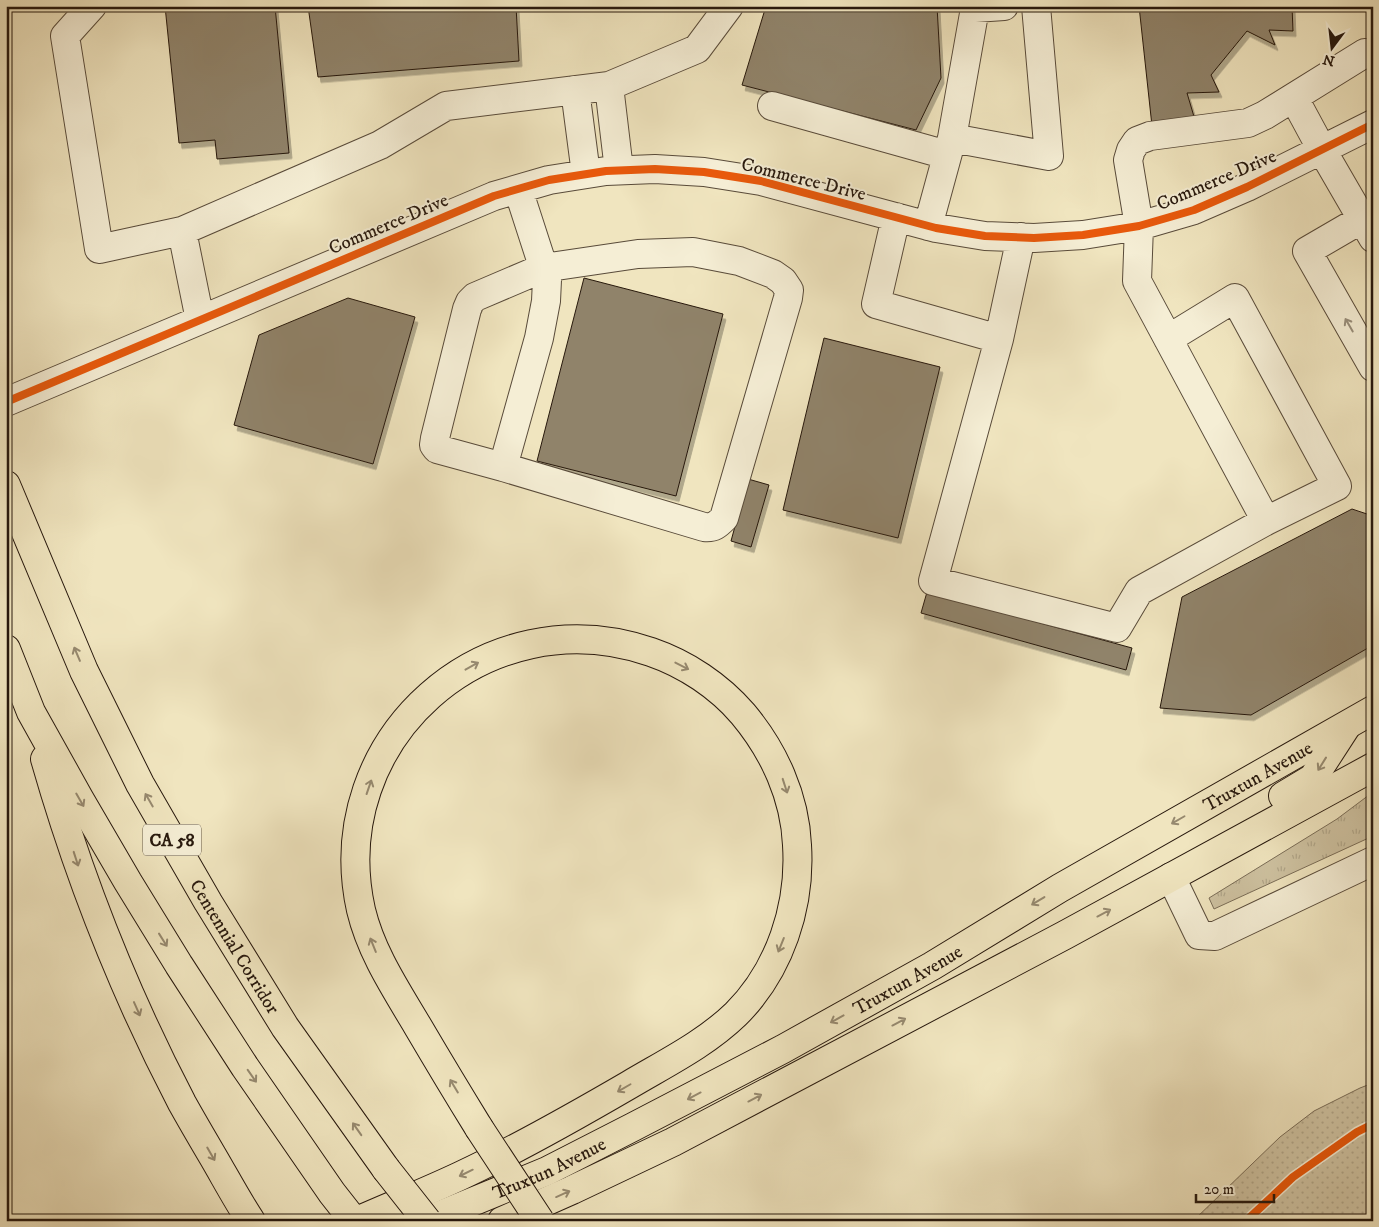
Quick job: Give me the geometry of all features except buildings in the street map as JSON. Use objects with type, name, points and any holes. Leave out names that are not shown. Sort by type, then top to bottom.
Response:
[{"type":"main road","name":"Centennial Corridor","points":[[6,485],[84,671],[140,784],[208,902],[285,1027],[386,1169],[427,1221]]},
{"type":"main road","points":[[355,1221],[458,1177],[522,1145],[584,1112],[688,1051],[716,1031],[750,998],[766,974],[783,940],[796,893],[797,844],[791,805],[782,778],[770,752],[755,728],[736,706],[714,686],[698,675],[664,657],[637,647],[586,638],[543,641],[502,651],[466,668],[442,684],[420,704],[401,726],[385,751],[372,777],[358,828],[356,855],[360,905],[366,928],[384,970],[479,1128],[540,1221]]},
{"type":"main road","name":"CA 58","points":[[6,649],[32,712],[113,857],[179,965],[246,1067],[332,1193],[355,1221]]},
{"type":"main road","name":"Truxtun Avenue","points":[[427,1221],[547,1171],[783,1049],[932,966],[1068,883],[1373,710]]},
{"type":"main road","points":[[32,712],[54,792],[77,862],[110,948],[144,1026],[182,1104],[246,1214]]},
{"type":"main road","points":[[1171,877],[1185,852],[1314,778],[1349,723]]},
{"type":"main road","name":"Truxtun Avenue","points":[[502,1221],[673,1142],[1171,877],[1373,767]]},
{"type":"street","points":[[92,6],[65,36],[98,249],[182,231],[380,145],[446,106],[609,86],[697,49],[729,6]]},
{"type":"street","points":[[928,226],[950,147],[975,8],[1004,6]]},
{"type":"street","points":[[772,106],[950,147],[1049,156],[1036,6]]},
{"type":"street","points":[[1266,521],[1137,281],[1140,226],[1128,160],[1131,150],[1137,141],[1150,136],[1248,123],[1264,116],[1365,53]]},
{"type":"street","points":[[609,86],[618,170]]},
{"type":"street","points":[[575,90],[586,174]]},
{"type":"street","points":[[1294,98],[1322,150],[1369,224],[1307,251],[1373,367]]},
{"type":"street","name":"Commerce Drive","points":[[6,402],[485,200],[549,180],[618,170],[655,169],[704,172],[761,182],[928,226],[985,236],[1034,238],[1083,236],[1140,226],[1194,210],[1247,187],[1373,124]]},
{"type":"street","points":[[503,467],[539,338],[546,301],[547,280],[518,189]]},
{"type":"street","points":[[896,217],[876,304],[998,340]]},
{"type":"street","points":[[182,231],[200,320]]},
{"type":"street","points":[[1021,237],[998,340],[933,581],[1118,628],[1139,591],[1266,521],[1337,486],[1235,298],[1168,339]]},
{"type":"street","points":[[693,252],[739,260],[773,274],[783,281],[789,290],[724,518],[716,526],[704,527],[503,467],[437,449],[434,444],[470,302],[481,294],[543,268],[638,254],[693,252]]},
{"type":"street","points":[[1171,877],[1199,934],[1215,936],[1373,861]]},
{"type":"green space","points":[[1373,792],[1373,836],[1214,909],[1209,898],[1337,819]]},
{"type":"green space","points":[[1373,1083],[1373,1221],[1193,1221],[1280,1137],[1314,1111]]},
{"type":"cycle path","points":[[6,402],[494,196],[549,180],[606,171],[655,169],[704,172],[761,181],[936,228],[985,236],[1034,238],[1083,235],[1139,226],[1194,210],[1247,187],[1373,124]]},
{"type":"cycle path","points":[[1246,1221],[1293,1177],[1357,1132],[1373,1124]]}]
